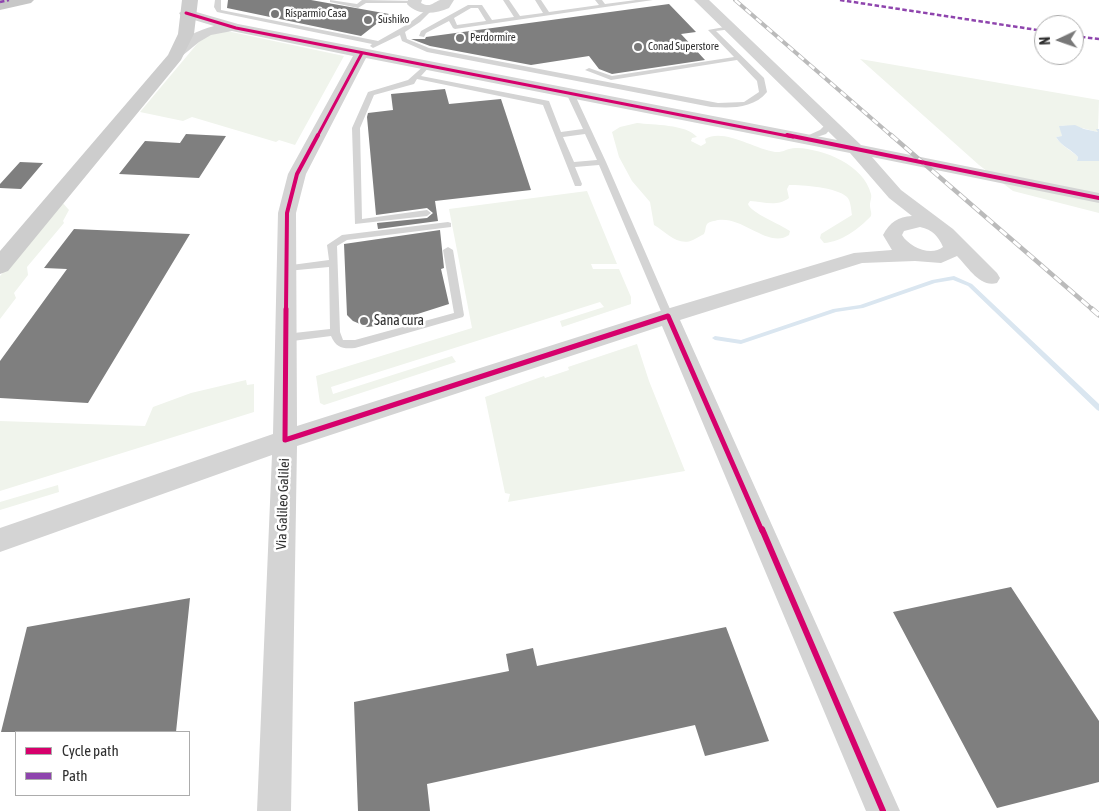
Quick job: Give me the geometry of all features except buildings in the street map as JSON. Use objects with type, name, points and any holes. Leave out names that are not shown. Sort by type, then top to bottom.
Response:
[{"type":"main road","points":[[0,5],[26,0]]},
{"type":"main road","points":[[0,266],[166,69],[177,53],[184,37],[185,10]]},
{"type":"street","points":[[415,1],[414,4],[420,8],[430,9],[444,5],[447,0]]},
{"type":"street","points":[[362,53],[297,174],[289,197],[287,213],[285,440],[668,316],[862,257],[915,255],[940,257],[990,278],[946,232],[935,226],[895,194],[858,150],[701,0]]},
{"type":"street","points":[[185,10],[214,25],[362,53],[421,71],[571,95],[1099,198]]},
{"type":"street","points":[[177,53],[214,25]]},
{"type":"street","points":[[895,194],[895,242],[903,249],[915,255]]},
{"type":"street","points":[[862,257],[896,229],[911,221],[935,226]]},
{"type":"street","points":[[940,257],[949,253],[953,246],[952,239]]},
{"type":"street","points":[[668,316],[883,811]]},
{"type":"street","name":"Via Galileo Galilei","points":[[0,540],[285,440],[274,811]]},
{"type":"lane","points":[[218,0],[216,7],[219,10],[379,43]]},
{"type":"lane","points":[[333,0],[358,6],[365,0],[415,1]]},
{"type":"lane","points":[[506,0],[518,18]]},
{"type":"lane","points":[[538,0],[547,14]]},
{"type":"lane","points":[[598,0],[604,6]]},
{"type":"lane","points":[[450,17],[455,27],[547,14],[575,8],[650,0]]},
{"type":"lane","points":[[422,36],[423,32],[470,6],[480,6],[490,22]]},
{"type":"lane","points":[[362,53],[402,31],[422,18],[430,9]]},
{"type":"lane","points":[[402,31],[404,40],[427,50],[719,106],[750,103],[763,92],[761,80],[711,30],[730,28]]},
{"type":"lane","points":[[589,70],[611,78],[739,58]]},
{"type":"lane","points":[[427,213],[358,222],[356,128],[371,94],[411,82],[421,71],[546,103],[578,184]]},
{"type":"lane","points":[[571,95],[668,316]]},
{"type":"lane","points":[[802,140],[823,132],[831,124]]},
{"type":"lane","points":[[559,135],[588,131]]},
{"type":"lane","points":[[571,166],[602,162]]},
{"type":"lane","points":[[448,225],[345,237],[332,245],[335,332],[339,342],[354,344],[459,315],[448,250]]},
{"type":"lane","points":[[287,268],[334,263]]},
{"type":"lane","points":[[285,338],[335,332]]},
{"type":"shaded area","points":[[227,31],[344,56],[295,145],[279,140],[276,142],[192,117],[183,121],[140,112],[202,38],[216,32]]},
{"type":"shaded area","points":[[860,59],[1099,100],[1098,132],[1060,126],[1062,136],[1056,137],[1078,157],[1077,160],[1099,161],[1099,213],[1013,191],[979,165]]},
{"type":"shaded area","points":[[637,123],[677,127],[692,133],[697,137],[692,138],[691,141],[701,146],[706,143],[705,139],[721,136],[730,137],[775,152],[797,148],[830,155],[852,167],[867,184],[871,195],[871,216],[849,234],[837,240],[824,243],[820,238],[821,234],[852,215],[847,197],[828,189],[789,185],[787,189],[789,198],[784,201],[770,203],[750,201],[748,204],[760,215],[790,231],[789,235],[773,238],[737,223],[718,220],[706,225],[704,234],[688,242],[682,242],[672,238],[654,225],[650,202],[632,181],[619,157],[612,132],[620,127]]},
{"type":"shaded area","points":[[1075,125],[1098,132],[1096,129],[1099,129],[1099,161],[1077,161],[1078,157],[1061,144],[1056,137],[1062,136],[1059,126]]},
{"type":"shaded area","points":[[587,191],[617,264],[591,264],[593,269],[619,269],[631,297],[631,304],[562,327],[560,321],[604,307],[600,302],[331,387],[333,394],[452,356],[456,362],[324,405],[320,403],[316,376],[472,328],[449,209]]},
{"type":"shaded area","points":[[62,202],[69,210],[63,221],[64,223],[27,267],[28,275],[14,293],[16,298],[0,319],[0,276]]},
{"type":"shaded area","points":[[637,344],[649,381],[685,471],[508,502],[510,494],[505,493],[485,397],[544,376],[545,378],[569,370],[568,367]]},
{"type":"shaded area","points":[[246,380],[247,385],[254,384],[254,412],[0,491],[0,421],[145,426],[153,407],[191,393]]},
{"type":"shaded area","points":[[58,485],[59,492],[0,510],[0,502]]},
{"type":"waterway","points":[[715,338],[741,342],[835,310],[861,307],[934,281],[954,278],[970,285],[1099,408]]},
{"type":"railway","points":[[735,0],[893,137]]},
{"type":"railway","points":[[891,135],[1093,310]]},
{"type":"railway","points":[[1092,309],[1099,315]]},
{"type":"marked path","points":[[0,2],[9,0]]},
{"type":"marked path","points":[[840,0],[1034,29]]},
{"type":"marked path","points":[[1084,37],[1099,39]]},
{"type":"cycle path","points":[[186,13],[236,28],[920,161],[1099,198]]},
{"type":"cycle path","points":[[362,53],[297,174],[287,213],[285,440],[668,316],[883,811]]},
{"type":"place","name":"Risparmio Casa","points":[[275,14]]},
{"type":"place","name":"Sushiko","points":[[368,20]]},
{"type":"place","name":"Perdormire","points":[[460,38]]},
{"type":"place","name":"Conad Superstore","points":[[638,47]]},
{"type":"place","name":"Sana cura","points":[[364,321]]}]
